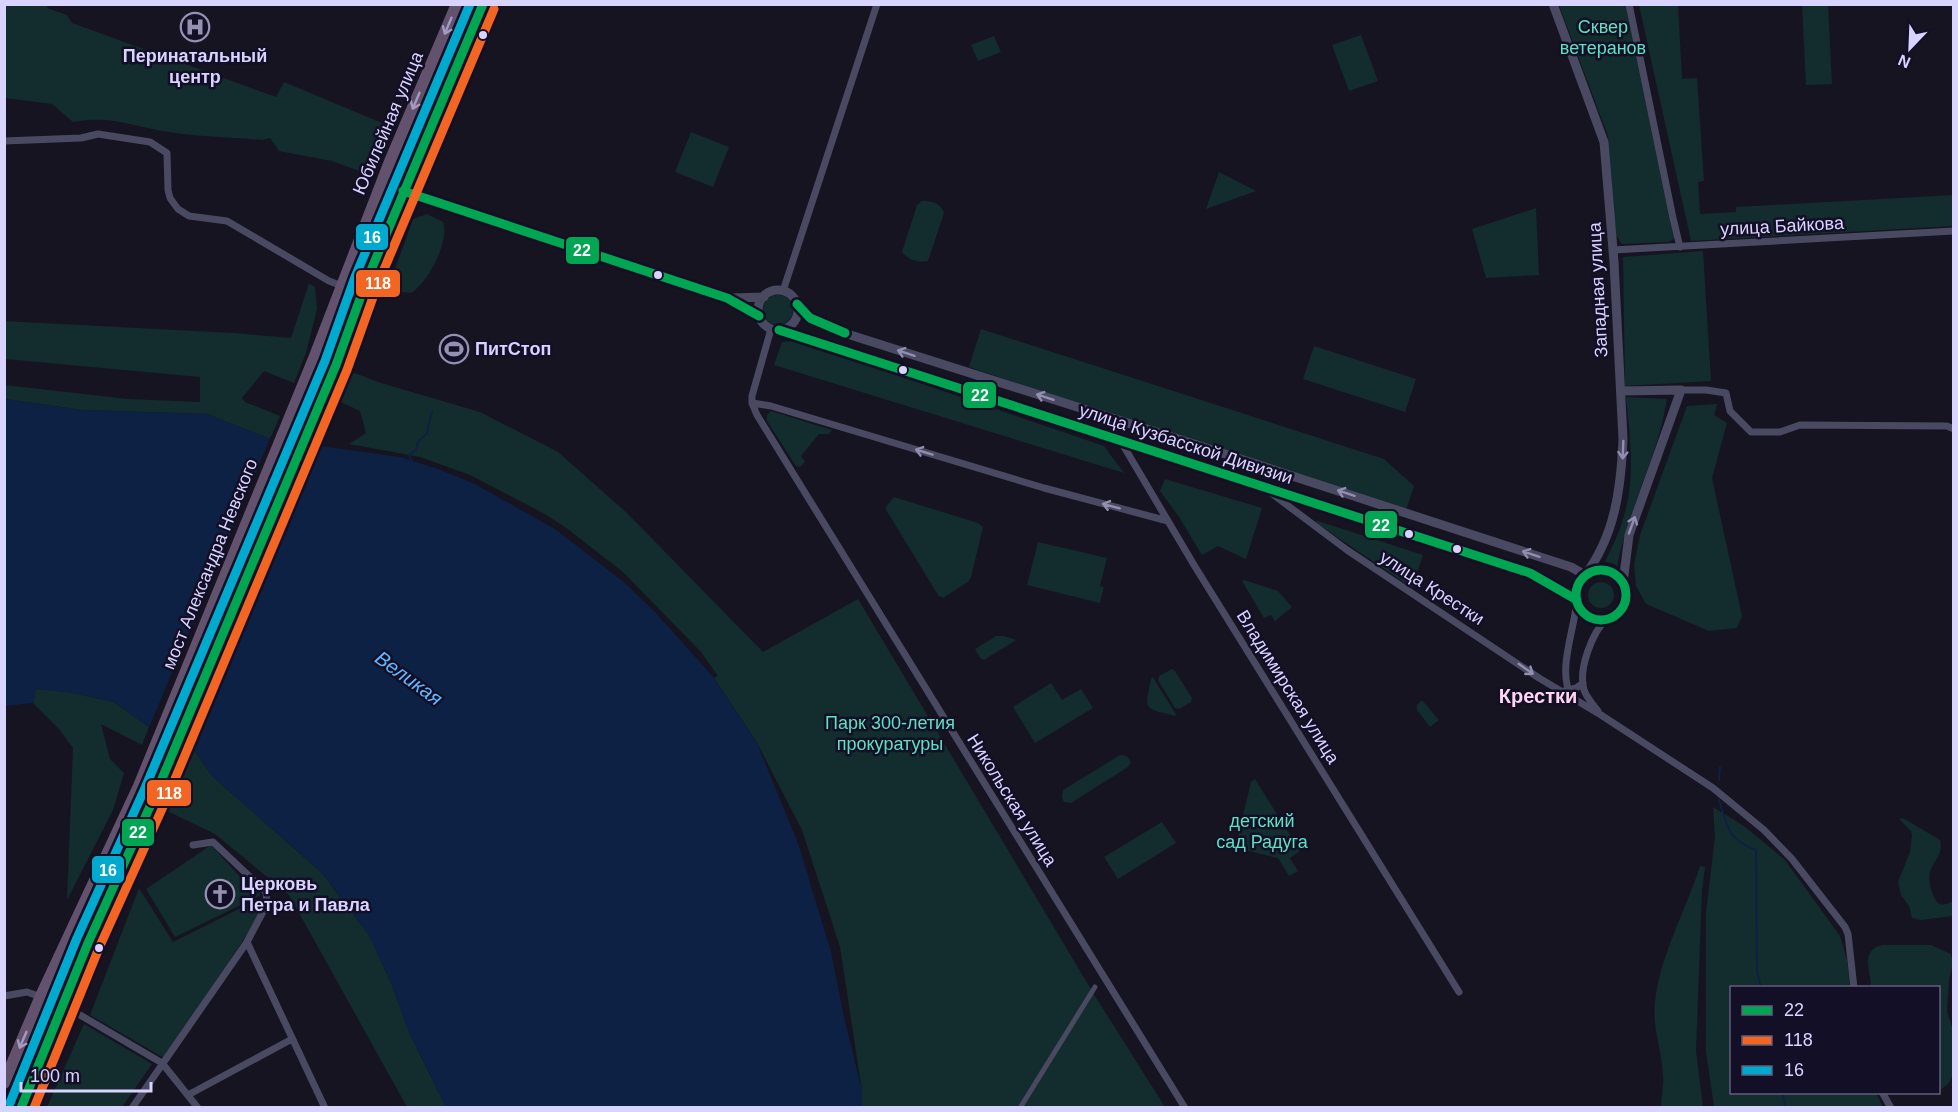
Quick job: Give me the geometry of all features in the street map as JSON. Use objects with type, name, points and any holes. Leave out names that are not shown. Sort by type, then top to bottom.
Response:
[{"type":"highway","name":"Юбилейная улица","points":[[315,356],[382,181],[457,4]]},
{"type":"highway","points":[[403,191],[483,4]]},
{"type":"highway","name":"мост Александра Невского","points":[[21,1107],[88,943],[156,793],[336,365],[366,282],[403,191]]},
{"type":"highway","name":"мост Александра Невского","points":[[4,1083],[41,996],[139,786],[315,356]]},
{"type":"street","points":[[783,291],[877,4]]},
{"type":"street","name":"Западная улица","points":[[1553,4],[1604,142],[1621,391],[1622,458],[1616,512],[1606,540],[1585,575]]},
{"type":"street","points":[[1629,4],[1680,247]]},
{"type":"street","points":[[4,141],[81,138],[98,134],[150,142],[167,153],[168,190],[170,198],[178,209],[189,216],[227,221],[329,281],[342,286]]},
{"type":"street","name":"улица Кузбасской Дивизии","points":[[382,181],[403,191],[727,298],[759,316],[762,322],[775,329],[1530,573],[1577,600]]},
{"type":"street","name":"улица Байкова","points":[[1613,250],[1953,231]]},
{"type":"street","name":"улица Кузбасской Дивизии","points":[[727,298],[764,297],[771,292],[783,291],[794,298],[810,318],[841,332],[1419,517],[1571,567],[1585,575]]},
{"type":"street","points":[[759,316],[759,305],[764,297]]},
{"type":"street","points":[[797,304],[797,316],[794,322],[789,327],[775,329],[753,389],[752,404],[771,406],[1044,488],[1168,521]]},
{"type":"street","points":[[1577,600],[1581,609],[1588,616],[1596,619],[1607,618],[1623,606],[1625,598],[1623,583],[1629,535],[1681,390]]},
{"type":"street","points":[[1621,391],[1706,390],[1725,393],[1730,411],[1752,432],[1780,432],[1800,426],[1947,426],[1953,429]]},
{"type":"street","name":"Никольская улица","points":[[752,404],[1185,1107]]},
{"type":"street","name":"Владимирская улица","points":[[1120,440],[1459,992]]},
{"type":"street","name":"улица Крестки","points":[[1261,486],[1347,550],[1713,788],[1764,830],[1792,859],[1845,927],[1848,934],[1854,986]]},
{"type":"street","points":[[1583,683],[1576,688],[1564,691],[1564,678],[1577,600],[1576,590],[1585,575],[1603,570],[1618,576],[1623,583]]},
{"type":"street","points":[[1601,715],[1585,692],[1583,683],[1587,652],[1607,618]]},
{"type":"street","points":[[132,1107],[247,942],[267,904],[266,892],[213,842],[194,846]]},
{"type":"street","points":[[247,942],[324,1107]]},
{"type":"street","points":[[1020,1107],[1095,987]]},
{"type":"street","points":[[4,996],[27,992],[63,1005],[162,1063],[198,1107]]},
{"type":"street","points":[[188,1095],[292,1039]]},
{"type":"street","points":[[1883,1094],[1891,1107]]},
{"type":"green space","points":[[4,5],[48,5],[47,8],[67,15],[72,23],[276,97],[284,82],[382,123],[362,172],[332,161],[279,151],[270,138],[262,140],[192,135],[99,120],[73,122],[52,104],[5,98]]},
{"type":"green space","name":"Сквер ветеранов","points":[[1559,5],[1626,5],[1675,238],[1669,242],[1622,244],[1615,234],[1608,136]]},
{"type":"green space","points":[[1639,5],[1678,5],[1682,79],[1697,78],[1704,181],[1698,182],[1700,214],[1736,212],[1736,207],[1953,195],[1953,226],[1691,241]]},
{"type":"green space","points":[[1802,5],[1828,5],[1832,84],[1806,85]]},
{"type":"green space","points":[[1361,35],[1378,81],[1349,91],[1332,45]]},
{"type":"green space","points":[[994,36],[1001,52],[978,61],[971,45]]},
{"type":"green space","points":[[691,132],[729,147],[713,187],[675,172]]},
{"type":"green space","points":[[1219,172],[1256,191],[1206,209]]},
{"type":"green space","points":[[922,201],[936,203],[944,213],[928,261],[920,262],[910,259],[902,252],[917,205]]},
{"type":"green space","points":[[1536,208],[1539,275],[1486,278],[1472,229]]},
{"type":"green space","points":[[427,214],[443,222],[443,240],[436,261],[418,288],[411,293],[399,291],[390,283],[413,219]]},
{"type":"green space","points":[[1703,251],[1711,381],[1625,386],[1623,257]]},
{"type":"green space","points":[[309,283],[315,287],[317,309],[306,353],[294,383],[264,371],[242,398],[245,402],[280,416],[270,439],[207,414],[82,410],[5,399],[5,385],[128,399],[200,402],[200,377],[5,359],[4,321],[291,338]]},
{"type":"green space","points":[[778,295],[788,300],[793,310],[788,320],[778,325],[768,320],[763,310],[768,300]]},
{"type":"green space","points":[[981,329],[1384,459],[1414,486],[1405,513],[969,367]]},
{"type":"green space","points":[[797,341],[1104,446],[1124,473],[774,365],[782,342]]},
{"type":"green space","points":[[1314,346],[1416,379],[1405,412],[1303,379]]},
{"type":"green space","name":"Парк 300-летия прокуратуры","points":[[347,370],[381,383],[480,412],[558,452],[627,513],[763,652],[858,599],[1095,996],[1165,1107],[862,1107],[862,1091],[840,947],[802,830],[756,741],[714,678],[718,676],[701,652],[623,572],[543,513],[470,475],[420,457],[349,444],[366,433],[360,411],[334,399]]},
{"type":"green space","points":[[1626,397],[1667,399],[1657,442],[1628,524],[1617,566],[1605,562],[1621,525],[1630,489],[1631,458]]},
{"type":"green space","points":[[1717,404],[1714,415],[1727,423],[1712,478],[1742,616],[1737,628],[1709,631],[1646,604],[1636,586],[1634,565],[1640,535],[1687,406]]},
{"type":"green space","points":[[771,411],[832,430],[829,434],[819,434],[801,456],[805,462],[800,467],[796,466],[767,421],[767,415]]},
{"type":"green space","points":[[1165,479],[1262,508],[1246,559],[1218,546],[1202,555],[1160,491]]},
{"type":"green space","points":[[894,497],[978,523],[983,527],[968,582],[943,598],[938,595],[885,508]]},
{"type":"green space","points":[[1315,520],[1423,555],[1412,588],[1318,524]]},
{"type":"green space","points":[[1038,542],[1107,558],[1100,586],[1104,587],[1100,603],[1027,585]]},
{"type":"green space","points":[[1242,581],[1278,591],[1292,607],[1275,621],[1271,615],[1264,618]]},
{"type":"green space","points":[[1601,582],[1610,586],[1614,595],[1610,604],[1601,608],[1592,604],[1588,595],[1592,586]]},
{"type":"green space","points":[[996,636],[1016,640],[984,660],[980,658],[975,649]]},
{"type":"green space","points":[[1172,669],[1192,698],[1191,702],[1179,709],[1175,708],[1158,680],[1159,676]]},
{"type":"green space","points":[[1152,676],[1177,716],[1148,706]]},
{"type":"green space","points":[[1051,683],[1062,700],[1081,689],[1093,708],[1035,743],[1013,707]]},
{"type":"green space","points":[[36,689],[68,692],[114,702],[149,727],[142,745],[101,724],[110,759],[124,773],[113,810],[67,900],[73,748],[59,729],[33,703]]},
{"type":"green space","points":[[1422,700],[1439,720],[1430,727],[1417,710],[1417,705]]},
{"type":"green space","points":[[191,745],[212,776],[322,873],[369,935],[392,985],[409,1032],[446,1107],[407,1107],[289,895],[215,834],[163,809]]},
{"type":"green space","points":[[1120,755],[1127,756],[1131,762],[1128,767],[1071,803],[1064,802],[1063,790]]},
{"type":"green space","name":"детский сад Радуга","points":[[1255,779],[1300,851],[1290,858],[1298,871],[1289,876],[1278,858],[1235,848],[1251,782]]},
{"type":"green space","points":[[1713,807],[1744,826],[1785,860],[1840,936],[1847,960],[1850,986],[1730,986],[1730,1094],[1876,1094],[1883,1107],[1714,1107],[1706,1052],[1706,912],[1715,837]]},
{"type":"green space","points":[[1903,818],[1940,840],[1941,847],[1929,877],[1930,886],[1938,903],[1945,904],[1953,901],[1953,916],[1921,920],[1912,918],[1909,906],[1901,895],[1898,882],[1910,852],[1912,835],[1899,819]]},
{"type":"green space","points":[[1162,822],[1176,843],[1118,879],[1104,857]]},
{"type":"green space","points":[[211,845],[242,879],[245,877],[261,895],[175,937],[146,889]]},
{"type":"green space","points":[[1700,866],[1705,867],[1702,890],[1696,1051],[1703,1107],[1661,1107],[1663,1075],[1656,1030],[1655,1002],[1662,967]]},
{"type":"green space","points":[[139,888],[173,942],[261,898],[265,908],[164,1058],[90,1015]]},
{"type":"green space","points":[[1883,945],[1931,945],[1951,954],[1953,963],[1949,980],[1947,1012],[1953,1030],[1953,1075],[1948,1084],[1940,1090],[1940,986],[1871,986],[1868,962],[1871,951]]},
{"type":"green space","points":[[84,1024],[152,1064],[122,1107],[47,1107]]},
{"type":"water","name":"Великая","points":[[5,399],[82,410],[207,414],[270,439],[400,457],[475,484],[555,529],[625,583],[656,613],[714,678],[756,741],[798,843],[831,952],[862,1091],[862,1107],[446,1107],[409,1032],[392,985],[369,935],[322,873],[212,776],[191,745],[149,727],[114,702],[68,692],[36,689],[33,703],[5,706]]},
{"type":"pier","points":[[271,436],[316,444],[189,748],[148,730]]},
{"type":"waterway","points":[[412,462],[409,455],[416,450],[418,442],[427,433],[432,411]]},
{"type":"waterway","points":[[1719,780],[1720,767]]},
{"type":"waterway","points":[[1719,800],[1727,825],[1734,837],[1756,850],[1757,971],[1761,986]]},
{"type":"waterway","points":[[1782,1094],[1786,1108]]},
{"type":"transit line","name":"16","points":[[10,1103],[77,938],[145,788],[325,361],[355,277],[470,4]]},
{"type":"transit line","name":"22","points":[[21,1108],[88,943],[156,793],[336,365],[366,282],[483,4]]},
{"type":"transit line","name":"118","points":[[34,1108],[99,948],[167,798],[347,370],[377,286],[494,9]]},
{"type":"transit line","name":"22","points":[[403,191],[727,298],[759,316]]},
{"type":"transit line","name":"22","points":[[797,304],[810,318],[845,333]]},
{"type":"transit line","name":"22","points":[[779,330],[1530,573],[1577,600]]},
{"type":"transit line","name":"22","points":[[1601,570],[1610,572],[1621,581],[1626,595],[1624,604],[1615,615],[1601,620],[1592,618],[1581,609],[1576,595],[1578,586],[1587,575],[1601,570]]},
{"type":"place","name":"Перинатальный центр","points":[[195,27]]},
{"type":"place","name":"ПитСтоп","points":[[454,349]]},
{"type":"place","name":"Церковь Петра и Павла","points":[[220,894]]},
{"type":"district","name":"Крестки","points":[[1538,696]]}]
